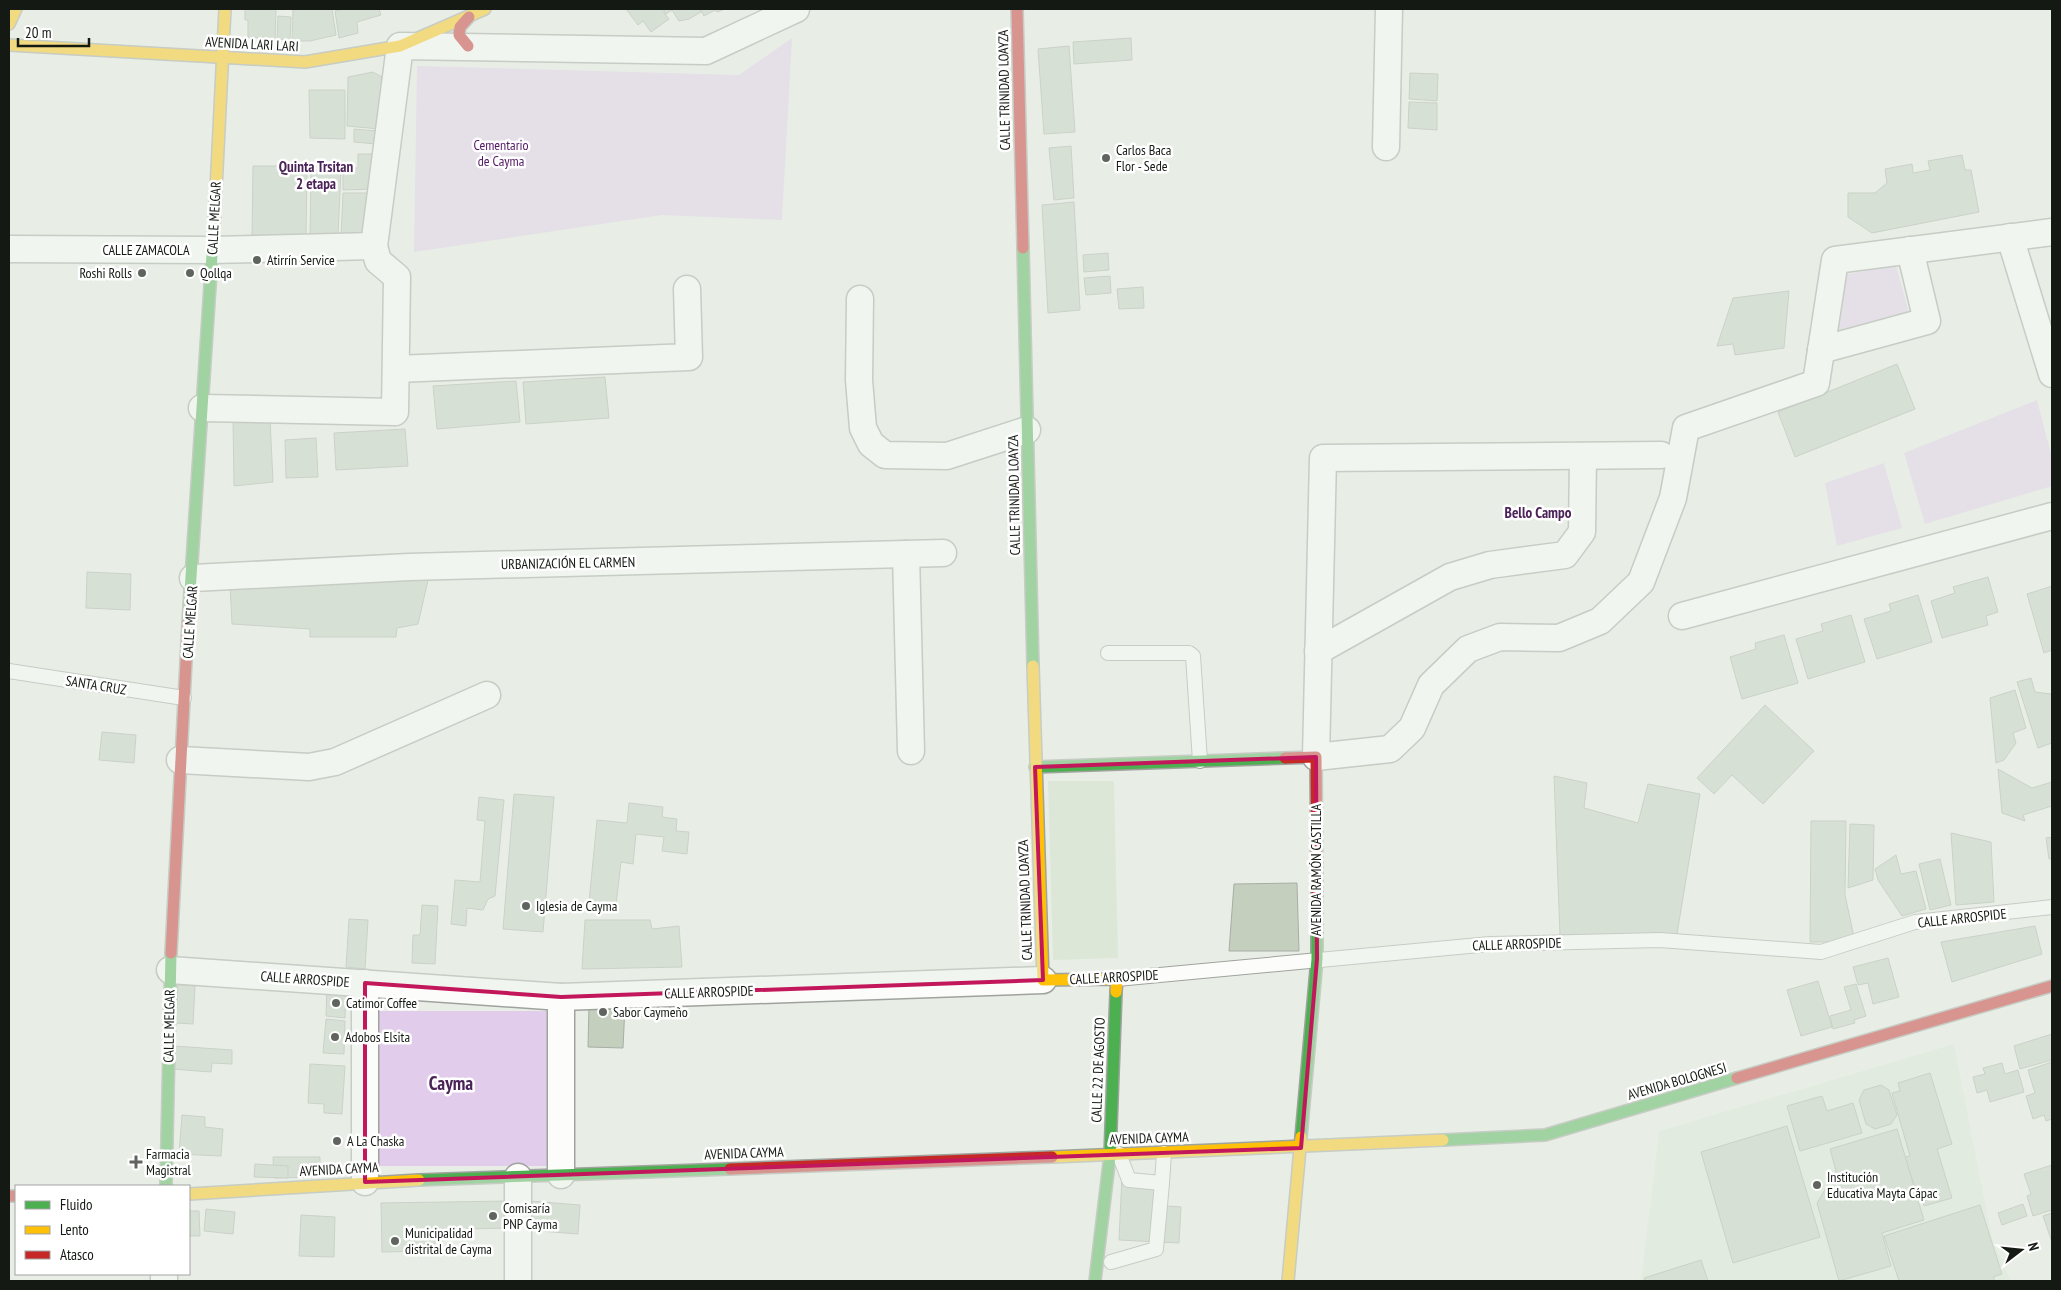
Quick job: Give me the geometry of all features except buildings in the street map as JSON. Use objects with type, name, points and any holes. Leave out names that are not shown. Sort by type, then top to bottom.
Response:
[{"type":"street","points":[[9,24],[16,9]]},
{"type":"street","name":"CALLE MELGAR","points":[[166,1185],[170,970],[180,760],[193,578],[225,9]]},
{"type":"street","name":"AVENIDA LARI LARI","points":[[9,45],[305,62],[400,46],[485,9]]},
{"type":"street","points":[[202,408],[395,412],[397,277],[378,261],[374,246],[400,46],[706,50],[796,9]]},
{"type":"street","name":"CALLE TRINIDAD LOAYZA","points":[[1017,9],[1043,980]]},
{"type":"street","points":[[1386,147],[1390,9]]},
{"type":"street","points":[[468,46],[459,35],[460,27],[469,17]]},
{"type":"street","points":[[1036,767],[1316,757],[1390,749],[1412,728],[1431,685],[1468,649],[1500,637],[1559,638],[1600,621],[1641,582],[1674,498],[1686,428],[1816,383],[1835,260],[2052,232]]},
{"type":"street","points":[[2010,237],[2052,374]]},
{"type":"street","name":"CALLE ZAMACOLA","points":[[9,249],[212,250],[374,246]]},
{"type":"street","points":[[1821,350],[1927,321],[1910,250]]},
{"type":"street","points":[[397,369],[689,357],[687,288]]},
{"type":"street","points":[[860,299],[859,380],[864,428],[871,444],[885,455],[947,456],[1027,430]]},
{"type":"street","points":[[1318,651],[1450,577],[1490,565],[1565,555],[1582,532],[1582,456],[1661,455]]},
{"type":"street","name":"AVENIDA RAMÓN CASTILLA","points":[[1288,1281],[1317,959],[1316,757],[1323,458],[1582,456]]},
{"type":"street","points":[[1682,616],[2052,516]]},
{"type":"street","name":"URBANIZACIÓN EL CARMEN","points":[[193,578],[409,567],[943,553]]},
{"type":"street","points":[[906,554],[911,751]]},
{"type":"street","points":[[180,760],[309,767],[336,762],[487,695]]},
{"type":"street","name":"CALLE ARROSPIDE","points":[[170,970],[561,997],[1117,978]]},
{"type":"street","name":"CALLE 22 DE AGOSTO","points":[[1095,1277],[1118,1184],[1114,1155],[1117,978]]},
{"type":"street","points":[[365,983],[365,1182]]},
{"type":"street","name":"AVENIDA BOLOGNESI","points":[[1301,1148],[1545,1135],[2052,986]]},
{"type":"street","points":[[561,997],[561,1175]]},
{"type":"street","name":"AVENIDA CAYMA","points":[[190,1194],[365,1182],[1301,1148]]},
{"type":"street","points":[[518,1177],[518,1281]]},
{"type":"lane","points":[[1108,653],[1189,653],[1193,656],[1200,760]]},
{"type":"lane","name":"SANTA CRUZ","points":[[9,671],[184,698]]},
{"type":"lane","name":"CALLE ARROSPIDE","points":[[1117,978],[1490,944],[1660,940],[1821,952],[1915,922],[2052,906]]},
{"type":"lane","points":[[1095,1277],[1111,1262],[1156,1249],[1164,1153]]},
{"type":"lane","points":[[1111,1262],[1118,1184],[1114,1155]]},
{"type":"lane","points":[[1118,1184],[1162,1183]]},
{"type":"highlighted area","points":[[1316,757],[1317,959],[1301,1148],[365,1182],[365,983],[561,997],[1043,980],[1035,767]]},
{"type":"shaded area","points":[[1048,781],[1114,781],[1118,958],[1053,960]]},
{"type":"shaded area","name":"Institución Educativa Mayta Cápac","points":[[1954,1044],[1992,1239],[2011,1281],[1641,1281],[1659,1131]]},
{"type":"green space","name":"Cementario de Cayma","points":[[792,38],[782,220],[662,215],[414,252],[417,66],[739,75]]},
{"type":"green space","points":[[1896,265],[1909,313],[1845,340],[1826,322],[1843,275]]},
{"type":"green space","points":[[2037,400],[2052,458],[2052,486],[1925,524],[1904,453]]},
{"type":"green space","points":[[1884,463],[1902,528],[1837,546],[1825,483]]},
{"type":"green space","points":[[377,1011],[548,1011],[548,1166],[377,1166]]},
{"type":"traffic: fast","points":[[188,623],[215,209]]},
{"type":"traffic: fast","points":[[1023,248],[1033,666]]},
{"type":"traffic: fast","points":[[1035,767],[1285,758]]},
{"type":"traffic: fast","points":[[1301,1137],[1317,959],[1317,894]]},
{"type":"traffic: fast","points":[[166,1185],[171,953]]},
{"type":"traffic: fast","points":[[1095,1281],[1110,1155],[1116,992]]},
{"type":"traffic: fast","points":[[1443,1140],[1545,1135],[1737,1078]]},
{"type":"traffic: fast","points":[[419,1180],[730,1169]]},
{"type":"traffic: slow","points":[[9,24],[16,9]]},
{"type":"traffic: slow","points":[[215,209],[225,9]]},
{"type":"traffic: slow","points":[[9,45],[305,62],[400,46],[485,9]]},
{"type":"traffic: slow","points":[[1033,666],[1043,980],[1117,979],[1116,992]]},
{"type":"traffic: slow","points":[[1288,1281],[1301,1137]]},
{"type":"traffic: slow","points":[[1052,1157],[1443,1140]]},
{"type":"traffic: slow","points":[[190,1194],[419,1180]]},
{"type":"traffic: jam","points":[[1017,9],[1023,248]]},
{"type":"traffic: jam","points":[[468,46],[459,35],[460,27],[469,17]]},
{"type":"traffic: jam","points":[[171,953],[188,623]]},
{"type":"traffic: jam","points":[[1285,758],[1316,757],[1317,894]]},
{"type":"traffic: jam","points":[[1737,1078],[2052,986]]},
{"type":"traffic: jam","points":[[730,1169],[1052,1157]]},
{"type":"traffic: jam","points":[[9,1196],[15,1196]]},
{"type":"place","name":"Carlos Baca Flor - Sede","points":[[1106,158]]},
{"type":"place","name":"Atirrín Service","points":[[257,260]]},
{"type":"place","name":"Roshi Rolls","points":[[142,273]]},
{"type":"place","name":"Qollqa","points":[[190,273]]},
{"type":"place","name":"Iglesia de Cayma","points":[[526,906]]},
{"type":"place","name":"Catimor Coffee","points":[[336,1003]]},
{"type":"place","name":"Sabor Caymeño","points":[[603,1012]]},
{"type":"place","name":"Adobos Elsita","points":[[335,1037]]},
{"type":"place","name":"A La Chaska","points":[[337,1141]]},
{"type":"place","name":"Farmacia Magistral","points":[[136,1162]]},
{"type":"place","name":"Institución Educativa Mayta Cápac","points":[[1817,1185]]},
{"type":"place","name":"Comisaría PNP Cayma","points":[[493,1216]]},
{"type":"place","name":"Municipalidad distrital de Cayma","points":[[395,1241]]},
{"type":"district","name":"Quinta Trsitan 2 etapa","points":[[316,176]]},
{"type":"district","name":"Bello Campo","points":[[1538,513]]},
{"type":"district","name":"Cayma","points":[[451,1083]]}]
